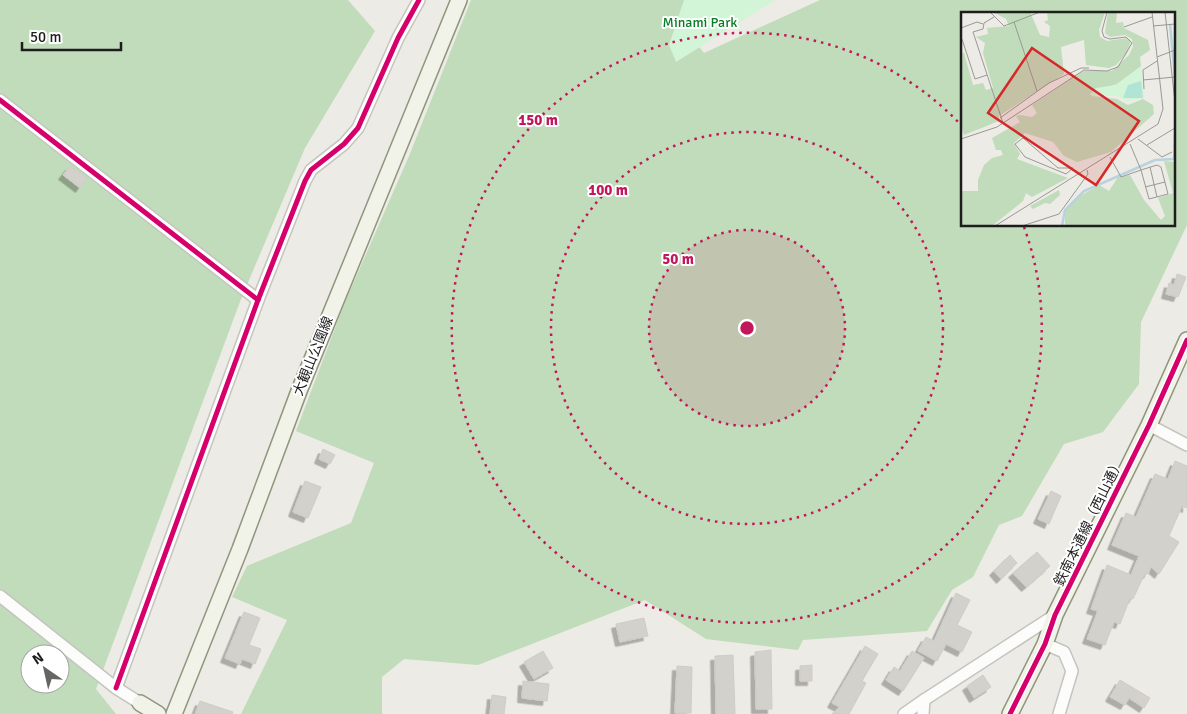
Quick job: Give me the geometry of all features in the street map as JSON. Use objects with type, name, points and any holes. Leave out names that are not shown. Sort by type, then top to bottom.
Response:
[{"type":"main road","name":"大観山公園線","points":[[174,714],[392,158],[458,0]]},
{"type":"main road","name":"鉄南本通線（西山通）","points":[[1010,714],[1045,644],[1055,616],[1149,425],[1187,340]]},
{"type":"main road","points":[[140,703],[158,714]]},
{"type":"street","points":[[116,688],[258,300],[308,175],[349,140],[358,128],[398,38],[419,0]]},
{"type":"street","points":[[0,100],[258,300]]},
{"type":"street","points":[[1149,425],[1187,445]]},
{"type":"street","points":[[0,596],[116,688],[140,703]]},
{"type":"street","points":[[904,714],[1055,616]]},
{"type":"street","points":[[1045,644],[1064,652],[1072,671],[1059,714]]},
{"type":"street","points":[[923,714],[924,700]]},
{"type":"green space","points":[[0,0],[348,0],[375,31],[305,148],[241,299],[96,689],[116,714],[0,714]]},
{"type":"green space","points":[[471,0],[686,0],[678,20],[704,53],[820,0],[1187,0],[1187,225],[1141,322],[1139,384],[1103,432],[1064,444],[1022,516],[999,525],[973,577],[952,590],[927,631],[803,640],[798,650],[706,639],[645,600],[478,665],[404,659],[382,677],[382,714],[241,714],[287,620],[232,597],[247,566],[351,523],[374,463],[296,431],[345,302],[409,156]]},
{"type":"green space","name":"Minami Park","points":[[684,0],[775,0],[676,62],[669,45]]},
{"type":"building","points":[[70,166],[87,178],[80,188],[63,175]]},
{"type":"building","points":[[1177,274],[1186,277],[1178,297],[1166,294],[1169,283],[1174,285]]},
{"type":"building","points":[[323,449],[335,455],[330,464],[319,459]]},
{"type":"building","points":[[1175,461],[1187,466],[1187,508],[1182,506],[1169,536],[1179,542],[1159,574],[1151,567],[1148,574],[1145,573],[1133,599],[1130,598],[1120,624],[1114,622],[1105,645],[1087,639],[1098,611],[1091,609],[1107,565],[1131,575],[1139,556],[1112,545],[1126,513],[1136,517],[1155,474],[1168,479]]},
{"type":"building","points":[[305,481],[321,487],[308,518],[293,512]]},
{"type":"building","points":[[1051,491],[1061,496],[1049,524],[1038,519]]},
{"type":"building","points":[[1037,552],[1050,566],[1026,587],[1013,573]]},
{"type":"building","points":[[1010,555],[1017,563],[1001,579],[994,571]]},
{"type":"building","points":[[956,593],[970,600],[957,625],[972,632],[962,652],[946,644],[937,661],[918,651],[926,637],[934,641]]},
{"type":"building","points":[[244,612],[260,618],[249,645],[261,649],[255,664],[242,659],[240,664],[225,658]]},
{"type":"building","points":[[644,618],[648,636],[620,642],[616,624]]},
{"type":"building","points":[[865,646],[878,654],[862,681],[866,683],[849,714],[832,714],[840,707],[832,703]]},
{"type":"building","points":[[771,650],[772,709],[756,709],[755,652]]},
{"type":"building","points":[[543,651],[553,668],[534,679],[524,662]]},
{"type":"building","points":[[912,651],[924,658],[903,691],[886,680],[894,667],[900,671]]},
{"type":"building","points":[[733,655],[735,714],[716,714],[715,656]]},
{"type":"building","points":[[812,665],[812,681],[800,681],[800,666]]},
{"type":"building","points":[[677,666],[692,667],[691,713],[675,713]]},
{"type":"building","points":[[983,675],[991,687],[974,698],[967,686]]},
{"type":"building","points":[[1120,680],[1150,698],[1144,708],[1129,698],[1125,705],[1110,697]]},
{"type":"building","points":[[523,681],[549,684],[547,701],[522,698]]},
{"type":"building","points":[[492,695],[506,697],[504,714],[490,714]]},
{"type":"building","points":[[200,701],[233,712],[232,714],[195,714]]},
{"type":"cycle path","points":[[116,688],[258,300],[305,181],[311,170],[344,144],[358,128],[398,38],[419,0]]},
{"type":"cycle path","points":[[0,100],[258,300]]},
{"type":"cycle path","points":[[1010,714],[1045,644],[1055,615],[1149,425],[1187,340]]}]
